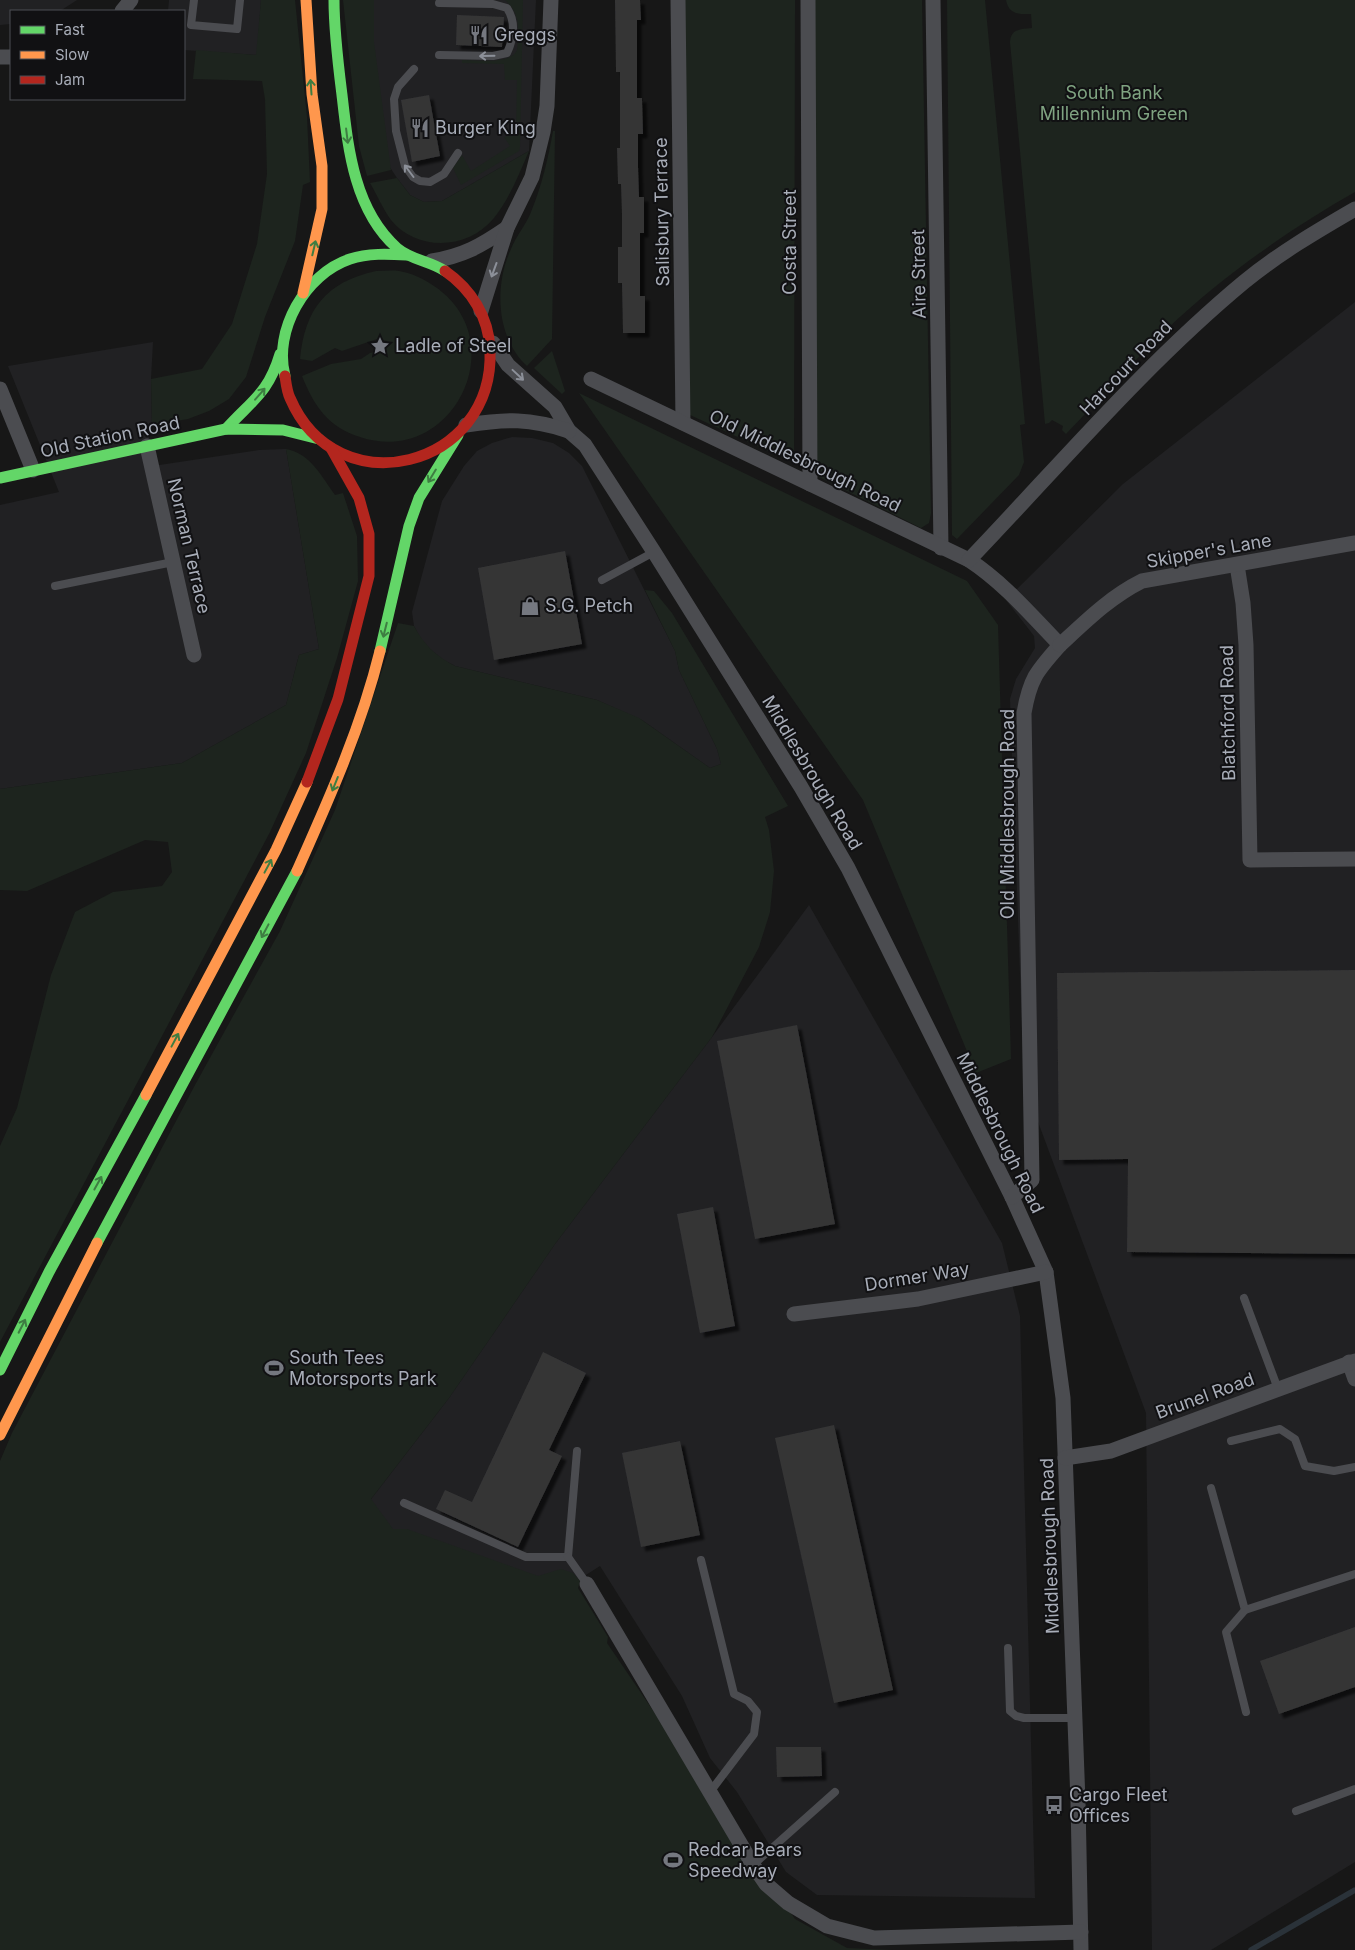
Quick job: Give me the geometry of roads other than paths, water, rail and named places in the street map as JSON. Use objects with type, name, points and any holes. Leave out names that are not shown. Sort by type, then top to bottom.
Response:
[{"type":"main road","points":[[226,429],[262,393],[275,370],[288,321],[302,295],[322,209],[322,166],[312,94],[306,0]]},
{"type":"main road","points":[[334,0],[334,33],[348,152],[356,182],[365,205],[377,225],[387,238],[407,255]]},
{"type":"main road","points":[[0,1435],[83,1268],[295,875],[318,826],[346,759],[371,688],[409,526],[419,498],[462,430],[476,414],[487,389],[492,363],[490,336],[480,311],[466,289],[449,273],[429,262],[407,255],[377,253],[349,260],[323,274],[302,295]]},
{"type":"main road","points":[[281,351],[282,376],[290,400],[302,421],[319,439],[331,448],[356,459],[383,464],[410,461],[436,451],[462,430]]},
{"type":"main road","name":"Old Station Road","points":[[0,478],[226,429],[283,430],[319,439]]},
{"type":"main road","points":[[0,1370],[49,1272],[137,1112],[276,850],[310,777],[338,699],[369,576],[369,534],[359,498],[331,448]]},
{"type":"street","points":[[123,10],[131,0]]},
{"type":"street","points":[[480,311],[507,228],[532,177],[543,132],[547,106],[551,0]]},
{"type":"street","name":"Salisbury Terrace","points":[[678,0],[683,423]]},
{"type":"street","name":"Costa Street","points":[[808,0],[810,484]]},
{"type":"street","name":"Aire Street","points":[[933,0],[941,548]]},
{"type":"street","name":"Harcourt Road","points":[[969,560],[1155,362],[1191,328],[1246,281],[1328,224],[1355,209]]},
{"type":"street","points":[[429,262],[459,256],[473,250],[507,228]]},
{"type":"street","name":"Middlesbrough Road","points":[[490,336],[508,365],[556,407],[569,431],[585,445],[801,787],[848,868],[1012,1198],[1046,1272],[1063,1398],[1075,1718],[1081,1950]]},
{"type":"street","name":"Old Middlesbrough Road","points":[[591,379],[969,560],[985,571],[1006,590],[1060,645],[1036,672],[1028,692],[1024,714],[1032,1180],[1012,1198]]},
{"type":"street","points":[[0,389],[33,470]]},
{"type":"street","name":"Middlesbrough Road","points":[[462,430],[501,420],[522,420],[546,424],[569,431]]},
{"type":"street","name":"Norman Terrace","points":[[147,446],[194,655]]},
{"type":"street","name":"Skipper's Lane","points":[[1060,645],[1100,607],[1142,581],[1355,544]]},
{"type":"street","name":"Blatchford Road","points":[[1237,565],[1244,603],[1246,645],[1250,860],[1355,859]]},
{"type":"street","name":"Dormer Way","points":[[794,1314],[918,1298],[1046,1272]]},
{"type":"street","points":[[1352,1361],[1355,1379]]},
{"type":"street","name":"Brunel Road","points":[[1065,1458],[1111,1451],[1352,1361]]},
{"type":"street","points":[[587,1584],[753,1865],[766,1884],[788,1903],[828,1926],[874,1938],[1081,1932]]},
{"type":"lane","points":[[194,0],[191,25],[238,29],[240,0]]},
{"type":"lane","points":[[439,3],[493,4],[507,8],[512,17],[513,33],[513,41],[506,53],[493,56],[439,55]]},
{"type":"lane","points":[[414,69],[398,87],[394,99],[396,131],[404,166],[413,178],[430,182],[444,174],[458,153]]},
{"type":"lane","points":[[602,580],[654,552]]},
{"type":"lane","points":[[55,586],[173,562]]},
{"type":"lane","points":[[1244,1298],[1278,1389]]},
{"type":"lane","points":[[1231,1441],[1280,1428],[1295,1439],[1305,1466],[1334,1471],[1355,1467]]},
{"type":"lane","points":[[578,1451],[568,1557],[587,1584]]},
{"type":"lane","points":[[1211,1488],[1245,1610]]},
{"type":"lane","points":[[404,1503],[526,1556],[568,1557]]},
{"type":"lane","points":[[702,1560],[734,1694],[748,1701],[758,1712],[754,1734],[710,1792]]},
{"type":"lane","points":[[1246,1712],[1226,1632],[1245,1610],[1355,1574]]},
{"type":"lane","points":[[1008,1648],[1010,1711],[1016,1716],[1024,1718],[1075,1718]]},
{"type":"lane","points":[[1296,1811],[1355,1790]]},
{"type":"lane","points":[[753,1865],[835,1792]]},
{"type":"waterway","points":[[1251,1950],[1355,1890]]},
{"type":"place","name":"Greggs","points":[[479,35]]},
{"type":"place","name":"Burger King","points":[[420,128]]},
{"type":"place","name":"Ladle of Steel","points":[[380,346]]},
{"type":"place","name":"S.G. Petch","points":[[530,606]]},
{"type":"place","name":"South Tees Motorsports Park","points":[[274,1368]]},
{"type":"place","name":"Cargo Fleet Offices","points":[[1054,1805]]},
{"type":"place","name":"Redcar Bears Speedway","points":[[673,1860]]},
{"type":"park label","name":"South Bank Millennium Green","points":[[1114,104]]}]
